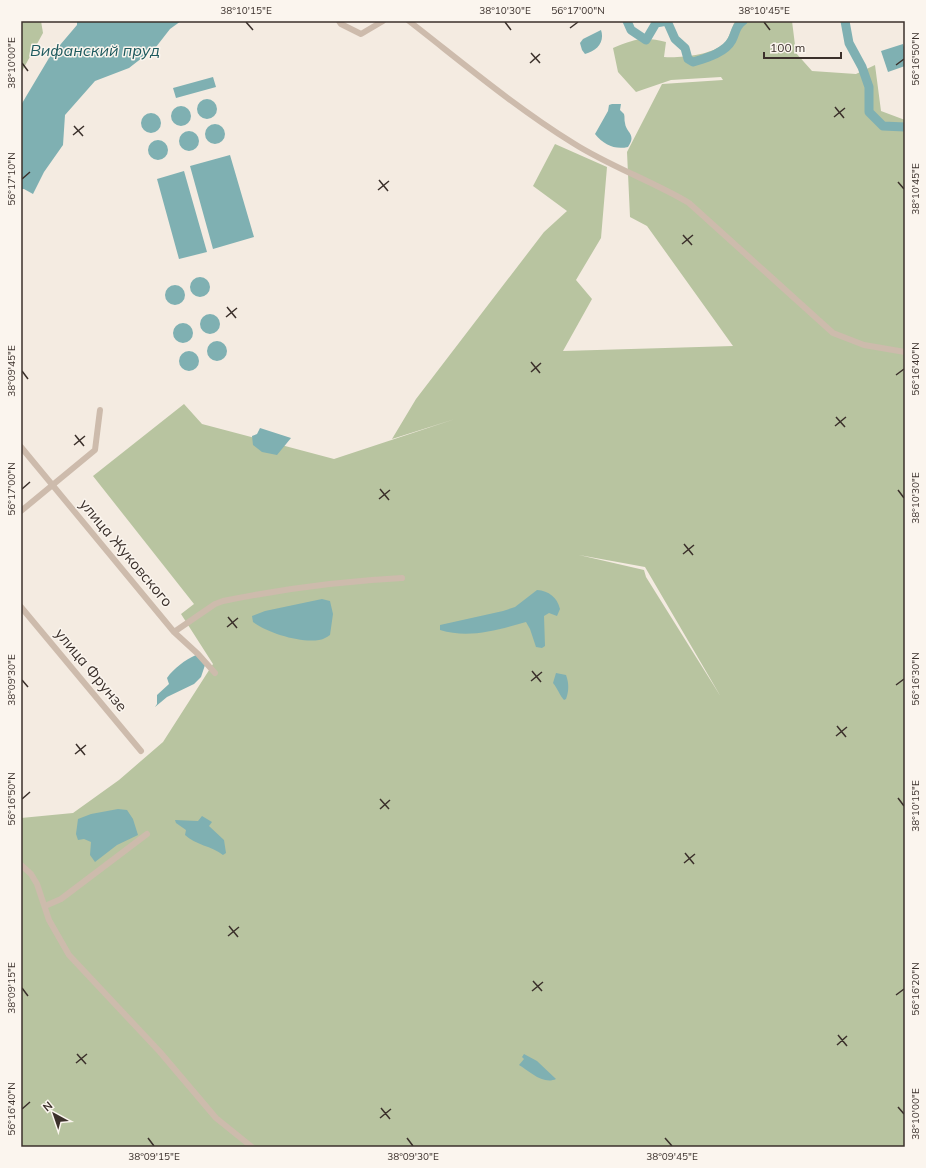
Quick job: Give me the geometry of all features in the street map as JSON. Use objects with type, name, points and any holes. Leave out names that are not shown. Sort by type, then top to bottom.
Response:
[{"type":"street","points":[[339,21],[341,24],[361,34],[383,21]]},
{"type":"street","points":[[409,21],[524,110],[574,144],[689,203],[833,333],[864,345],[905,352]]},
{"type":"street","points":[[21,511],[95,450],[100,410]]},
{"type":"street","name":"улица Жуковского","points":[[21,447],[174,632],[198,654],[215,673]]},
{"type":"street","points":[[174,632],[215,604],[223,601],[284,590],[362,580],[402,578]]},
{"type":"street","name":"улица Фрунзе","points":[[21,607],[141,751]]},
{"type":"street","points":[[45,906],[61,899],[148,834]]},
{"type":"street","points":[[21,865],[31,874],[37,884],[49,920],[68,955],[160,1052],[216,1118],[252,1147]]},
{"type":"green space","points":[[21,21],[41,21],[43,33],[21,73]]},
{"type":"green space","points":[[735,21],[792,21],[796,53],[812,71],[856,74],[875,65],[881,111],[905,120],[905,1147],[21,1147],[21,818],[73,813],[119,780],[163,742],[213,664],[181,614],[194,604],[93,476],[184,404],[202,424],[334,459],[455,419],[392,439],[416,399],[544,232],[567,211],[533,186],[555,144],[607,167],[601,238],[576,280],[592,299],[563,351],[733,346],[647,226],[630,217],[627,152],[662,84],[723,80],[721,77],[671,80],[636,92],[618,72],[613,48],[639,39],[652,39],[666,42],[664,57],[696,55],[711,51],[724,44]],"holes":[[[579,555],[645,567],[721,697],[646,577],[644,570]]]},
{"type":"water","name":"Вифанский пруд","points":[[77,21],[181,21],[170,29],[156,47],[129,68],[95,81],[65,115],[63,145],[44,172],[33,194],[21,189],[21,105],[49,58],[77,25]]},
{"type":"water","points":[[601,30],[602,38],[599,45],[593,51],[585,54],[580,43],[583,39]]},
{"type":"water","points":[[903,44],[905,50],[905,66],[888,72],[881,51]]},
{"type":"water","points":[[213,77],[216,87],[176,98],[173,88]]},
{"type":"water","points":[[207,99],[214,102],[217,109],[214,116],[207,119],[200,116],[197,109],[200,102]]},
{"type":"water","points":[[621,104],[620,110],[624,114],[626,126],[631,136],[628,147],[619,148],[610,146],[595,134],[608,111],[609,105]]},
{"type":"water","points":[[181,106],[188,109],[191,116],[188,123],[181,126],[174,123],[171,116],[174,109]]},
{"type":"water","points":[[151,113],[158,116],[161,123],[158,130],[151,133],[144,130],[141,123],[144,116]]},
{"type":"water","points":[[215,124],[222,127],[225,134],[222,141],[215,144],[208,141],[205,134],[208,127]]},
{"type":"water","points":[[189,131],[196,134],[199,141],[196,148],[189,151],[182,148],[179,141],[182,134]]},
{"type":"water","points":[[158,140],[165,143],[168,150],[165,157],[158,160],[151,157],[148,150],[151,143]]},
{"type":"water","points":[[230,155],[254,237],[213,249],[190,166]]},
{"type":"water","points":[[184,171],[207,252],[179,259],[157,179]]},
{"type":"water","points":[[200,277],[207,280],[210,287],[207,294],[200,297],[193,294],[190,287],[193,280]]},
{"type":"water","points":[[175,285],[182,288],[185,295],[182,302],[175,305],[168,302],[165,295],[168,288]]},
{"type":"water","points":[[210,314],[217,317],[220,324],[217,331],[210,334],[203,331],[200,324],[203,317]]},
{"type":"water","points":[[183,323],[190,326],[193,333],[190,340],[183,343],[176,340],[173,333],[176,326]]},
{"type":"water","points":[[217,341],[224,344],[227,351],[224,358],[217,361],[210,358],[207,351],[210,344]]},
{"type":"water","points":[[189,351],[196,354],[199,361],[196,368],[189,371],[182,368],[179,361],[182,354]]},
{"type":"water","points":[[260,428],[291,438],[277,455],[262,452],[253,445],[252,436],[257,434]]},
{"type":"water","points":[[537,590],[552,595],[557,601],[560,609],[557,616],[549,613],[544,616],[545,646],[542,648],[536,647],[526,622],[473,634],[451,633],[440,630],[440,625],[515,607]]},
{"type":"water","points":[[322,599],[330,601],[333,614],[330,635],[322,640],[311,641],[294,639],[267,630],[253,622],[252,616],[265,611]]},
{"type":"water","points":[[196,655],[205,665],[201,677],[194,684],[167,697],[155,707],[157,704],[157,695],[169,684],[167,678],[170,674],[188,659]]},
{"type":"water","points":[[556,673],[566,675],[567,678],[568,690],[566,699],[564,700],[553,683]]},
{"type":"water","points":[[118,809],[127,810],[133,819],[138,835],[117,845],[95,862],[90,855],[91,842],[84,839],[78,840],[76,834],[78,819],[91,814]]},
{"type":"water","points":[[202,816],[212,822],[209,826],[224,840],[226,853],[223,855],[214,849],[189,838],[185,835],[186,830],[176,823],[175,820],[198,821]]},
{"type":"water","points":[[524,1054],[537,1061],[556,1079],[541,1079],[519,1065],[524,1059],[522,1057]]},
{"type":"waterway","points":[[627,21],[631,30],[646,40],[656,23],[667,21],[675,39],[685,48],[688,59],[693,62],[720,52],[729,45],[737,28],[743,21]]},
{"type":"waterway","points":[[845,21],[849,43],[862,67],[869,87],[869,112],[883,126],[905,127]]}]
